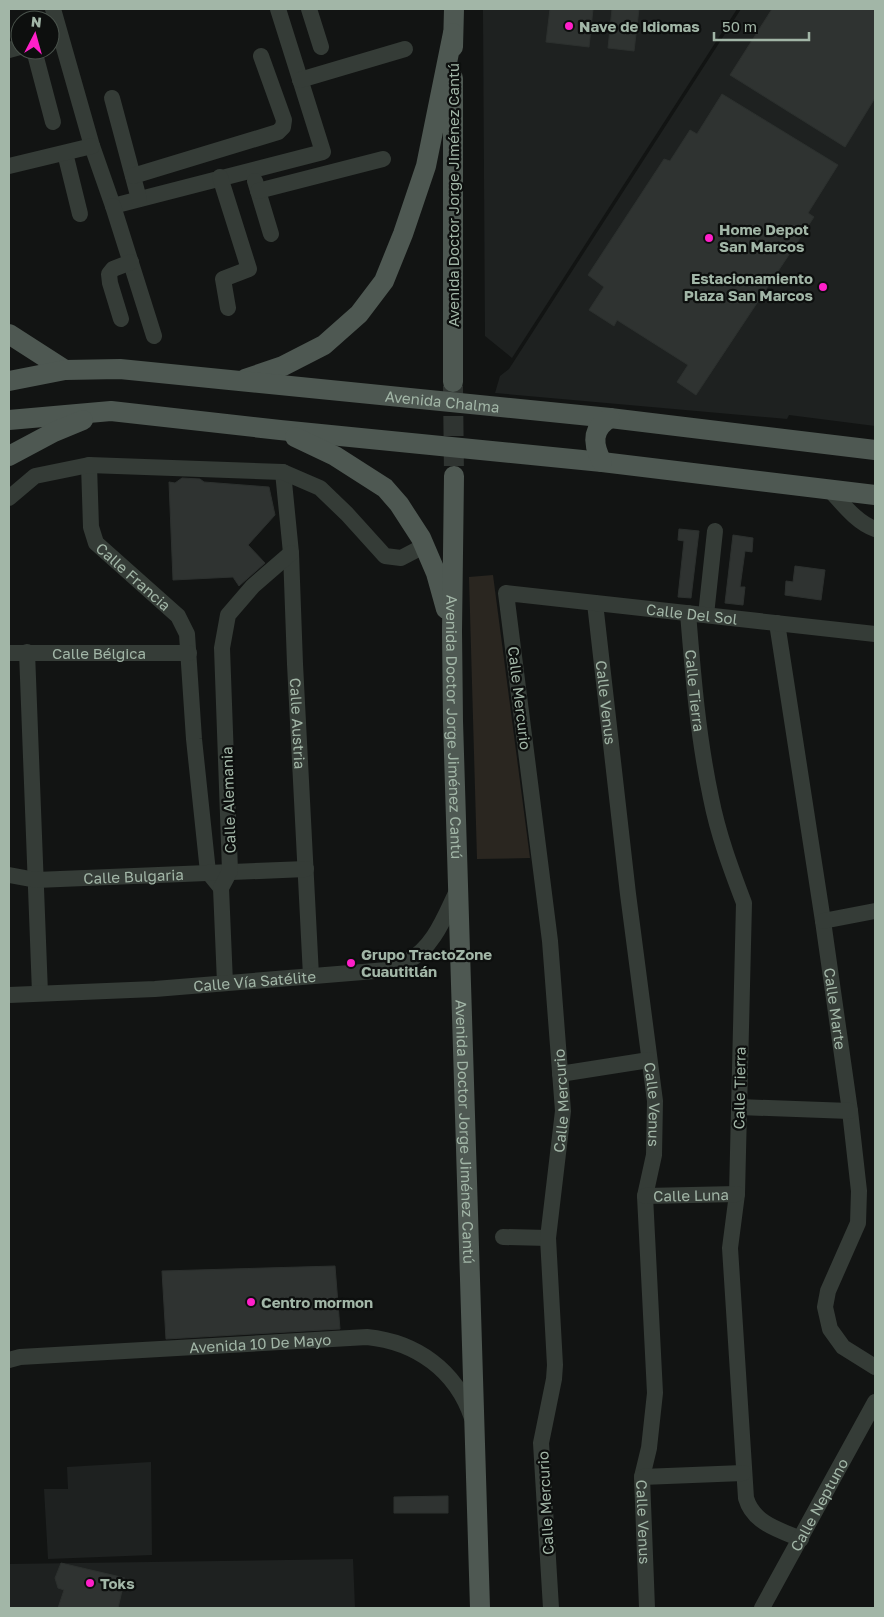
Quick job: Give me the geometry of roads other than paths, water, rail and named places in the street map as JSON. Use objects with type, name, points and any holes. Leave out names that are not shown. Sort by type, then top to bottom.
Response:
[{"type":"main road","name":"Avenida Doctor Jorge Jiménez Cantú","points":[[453,382],[454,9]]},
{"type":"main road","points":[[239,381],[283,366],[324,345],[360,314],[384,281],[403,234],[426,166],[453,33]]},
{"type":"main road","points":[[9,334],[65,370]]},
{"type":"main road","name":"Avenida Chalma","points":[[9,381],[65,370],[120,369],[610,418],[875,450]]},
{"type":"main road","points":[[9,420],[111,411],[602,462],[875,495]]},
{"type":"main road","points":[[9,456],[54,432],[111,411]]},
{"type":"main road","points":[[602,462],[596,451],[596,434],[601,425],[610,418]]},
{"type":"main road","points":[[280,430],[335,456],[385,488],[411,522],[424,546],[436,573],[452,631]]},
{"type":"main road","name":"Avenida Doctor Jorge Jiménez Cantú","points":[[454,476],[452,631],[480,1608]]},
{"type":"street","points":[[114,206],[220,177],[323,152],[278,9]]},
{"type":"street","points":[[310,9],[321,47]]},
{"type":"street","points":[[300,80],[405,49]]},
{"type":"street","points":[[60,54],[114,206],[154,336]]},
{"type":"street","points":[[133,176],[278,132],[283,127],[284,120],[261,56]]},
{"type":"street","points":[[37,60],[53,122]]},
{"type":"street","points":[[112,98],[139,199]]},
{"type":"street","points":[[9,166],[92,146]]},
{"type":"street","points":[[65,153],[80,214]]},
{"type":"street","points":[[258,191],[383,160]]},
{"type":"street","points":[[251,169],[271,234]]},
{"type":"street","points":[[220,177],[249,269],[223,279],[228,308]]},
{"type":"street","points":[[121,319],[109,274],[113,269],[130,262]]},
{"type":"street","points":[[9,498],[35,476],[89,465],[283,472],[320,488],[348,514],[385,556],[401,558],[424,546]]},
{"type":"street","name":"Calle Francia","points":[[89,465],[90,526],[96,543],[178,616],[187,634],[194,739],[208,872]]},
{"type":"street","name":"Calle Austria","points":[[283,472],[291,553],[311,976]]},
{"type":"street","points":[[829,489],[854,516],[875,529]]},
{"type":"street","points":[[706,615],[715,531]]},
{"type":"street","name":"Calle Alemania","points":[[225,983],[222,888],[230,871],[222,648],[228,615],[254,586],[291,553]]},
{"type":"street","name":"Calle Del Sol","points":[[506,593],[875,634]]},
{"type":"street","name":"Calle Mercurio","points":[[506,593],[550,942],[563,1111],[548,1238],[556,1365],[542,1443],[551,1608]]},
{"type":"street","name":"Calle Venus","points":[[595,603],[628,894],[655,1101],[654,1155],[645,1196],[655,1393],[649,1448],[642,1477],[647,1608]]},
{"type":"street","name":"Calle Tierra","points":[[688,613],[694,698],[711,799],[731,870],[744,903],[737,1194],[730,1248],[746,1498],[748,1508],[756,1516],[771,1527],[801,1539]]},
{"type":"street","name":"Calle Marte","points":[[777,623],[823,920],[850,1111],[859,1191],[858,1223],[828,1291],[825,1307],[830,1329],[843,1347],[875,1367]]},
{"type":"street","points":[[27,652],[40,993]]},
{"type":"street","name":"Calle Bélgica","points":[[9,653],[189,653]]},
{"type":"street","name":"Calle Bulgaria","points":[[9,875],[36,880],[306,869]]},
{"type":"street","points":[[208,872],[222,888]]},
{"type":"street","name":"Calle Vía Satélite","points":[[9,995],[155,988],[387,970],[409,961],[425,948],[437,934],[458,889]]},
{"type":"street","points":[[823,920],[875,911]]},
{"type":"street","points":[[560,1074],[649,1060]]},
{"type":"street","points":[[739,1107],[850,1111]]},
{"type":"street","name":"Calle Luna","points":[[645,1196],[737,1194]]},
{"type":"street","points":[[503,1237],[548,1238]]},
{"type":"street","name":"Avenida 10 De Mayo","points":[[9,1360],[20,1357],[367,1337],[399,1343],[417,1351],[438,1366],[452,1380],[464,1397],[474,1422]]},
{"type":"street","name":"Calle Neptuno","points":[[762,1608],[875,1402]]},
{"type":"street","points":[[642,1477],[743,1473]]},
{"type":"tunnel","points":[[453,386],[454,476]]},
{"type":"place","name":"Nave de Idiomas","points":[[569,26]]},
{"type":"place","name":"Home Depot San Marcos","points":[[709,238]]},
{"type":"place","name":"Estacionamiento Plaza San Marcos","points":[[823,287]]},
{"type":"place","name":"Grupo TractoZone Cuautitlán","points":[[351,963]]},
{"type":"place","name":"Centro mormon","points":[[251,1302]]},
{"type":"place","name":"Toks","points":[[90,1583]]}]
